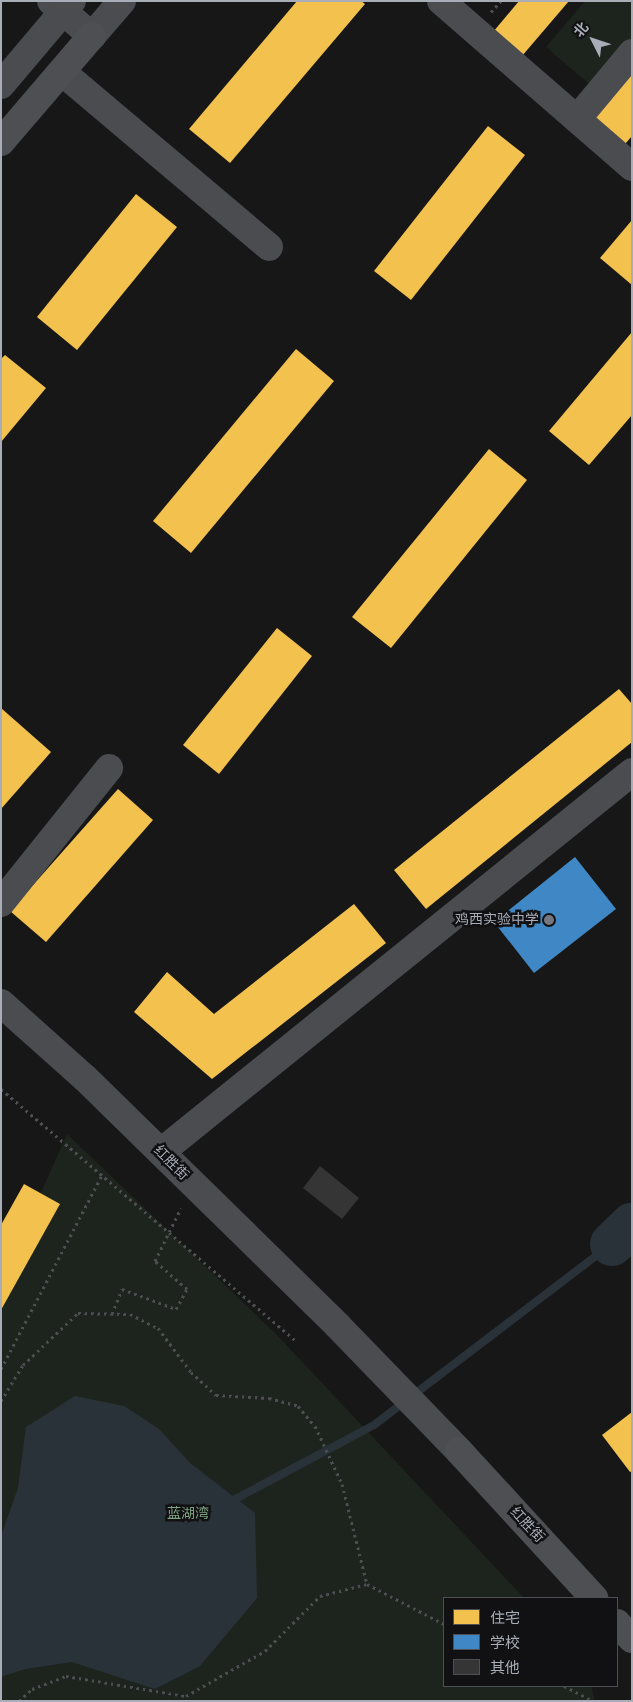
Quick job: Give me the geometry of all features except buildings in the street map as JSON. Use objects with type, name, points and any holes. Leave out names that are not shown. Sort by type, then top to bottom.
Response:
[{"type":"main road","points":[[1,142],[92,36]]},
{"type":"main road","name":"红胜街","points":[[459,1452],[593,1597]]},
{"type":"main road","points":[[618,1624],[632,1639]]},
{"type":"street","points":[[1,85],[62,5],[92,36],[122,1]]},
{"type":"street","points":[[441,1],[632,166]]},
{"type":"street","points":[[578,119],[632,53]]},
{"type":"street","points":[[62,72],[270,247]]},
{"type":"street","points":[[1,903],[109,768]]},
{"type":"street","points":[[161,1152],[632,772]]},
{"type":"street","name":"红胜街","points":[[1,1003],[85,1078],[161,1152],[338,1326],[459,1452]]},
{"type":"path","points":[[1,1089],[295,1340]]},
{"type":"path","points":[[1,1370],[102,1175]]},
{"type":"path","points":[[112,1314],[122,1288],[176,1309],[187,1289],[155,1261],[193,1184]]},
{"type":"path","points":[[1,1401],[23,1365],[78,1313],[130,1314],[158,1328],[191,1372],[216,1395],[269,1398],[298,1406],[315,1426],[342,1484],[367,1584]]},
{"type":"path","points":[[19,1701],[32,1689],[66,1676],[186,1696],[265,1651],[320,1596],[367,1584],[443,1623]]},
{"type":"path","points":[[566,1687],[593,1701]]},
{"type":"green space","points":[[585,1],[632,1],[632,43],[594,88],[546,47]]},
{"type":"green space","name":"蓝湖湾","points":[[67,1134],[276,1334],[523,1597],[443,1597],[443,1687],[591,1687],[595,1701],[1,1701],[1,1283]]},
{"type":"shaded area","name":"蓝湖湾","points":[[75,1396],[124,1406],[159,1429],[190,1463],[255,1513],[257,1598],[200,1666],[155,1689],[72,1662],[25,1669],[1,1677],[1,1536],[18,1488],[26,1427]]},
{"type":"waterway","points":[[612,1244],[632,1225]]},
{"type":"waterway","points":[[228,1503],[374,1425],[612,1244]]},
{"type":"place","name":"鸡西实验中学","points":[[549,920]]}]
